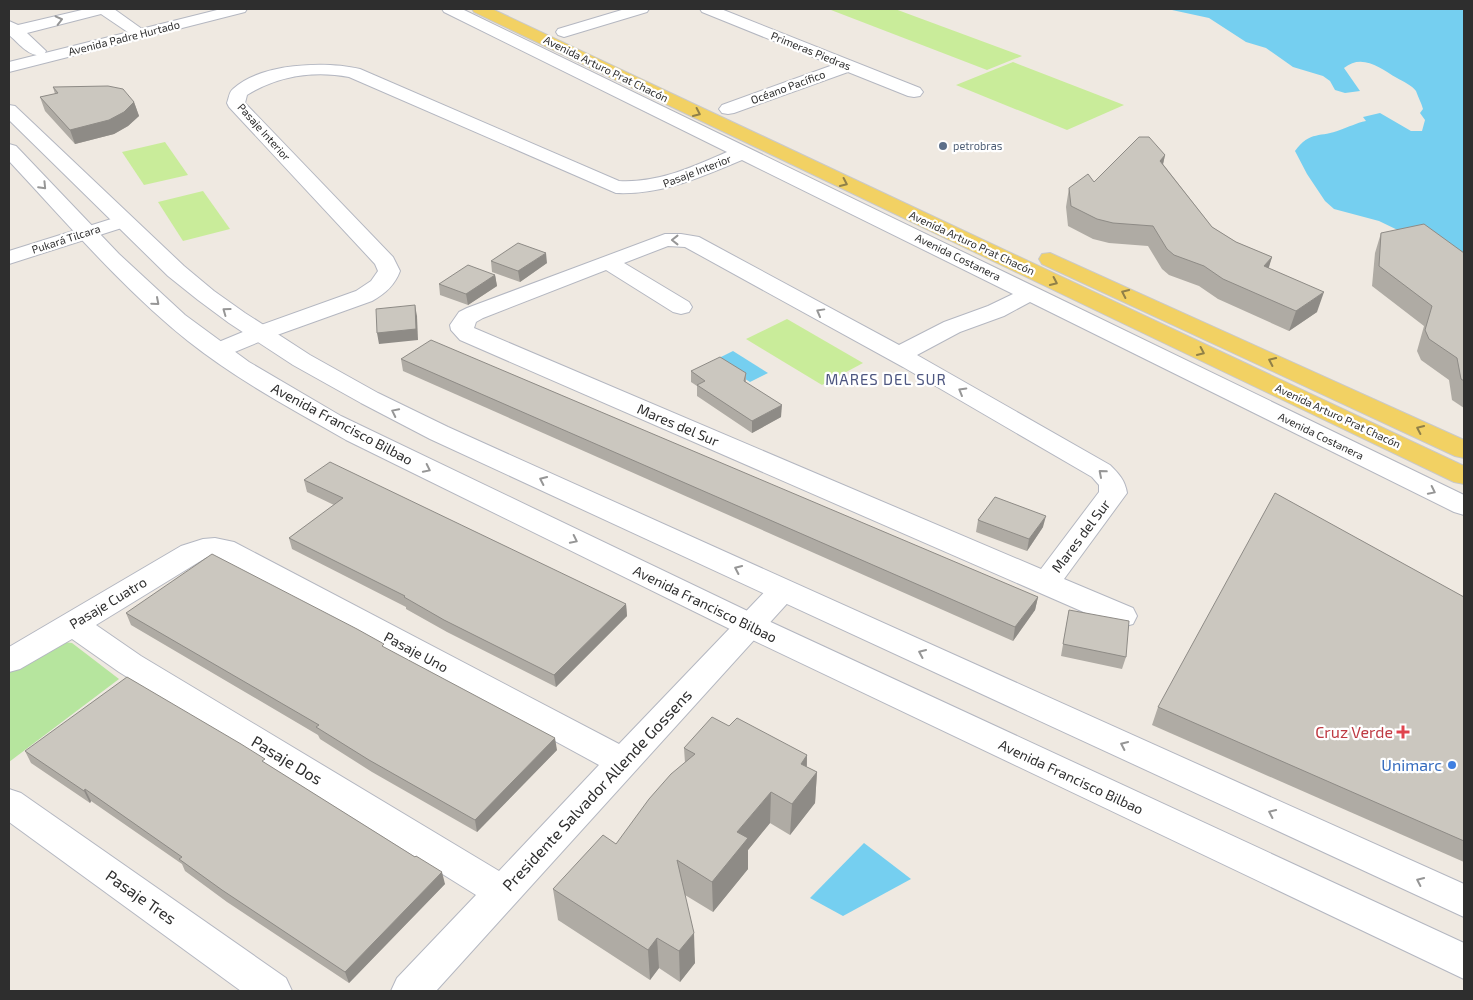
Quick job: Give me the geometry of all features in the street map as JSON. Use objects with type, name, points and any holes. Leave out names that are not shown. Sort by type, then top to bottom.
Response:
[{"type":"main road","name":"Avenida Arturo Prat Chacón","points":[[480,9],[1464,476]]},
{"type":"main road","name":"Avenida Arturo Prat Chacón","points":[[513,9],[1464,450]]},
{"type":"street","points":[[11,28],[104,9],[136,30]]},
{"type":"street","name":"Avenida Padre Hurtado","points":[[9,67],[206,9]]},
{"type":"street","name":"Avenida Padre Hurtado","points":[[9,58],[239,9]]},
{"type":"street","name":"Avenida Costanera","points":[[450,9],[1464,506]]},
{"type":"street","points":[[564,32],[641,9]]},
{"type":"street","name":"Primeras Piedras","points":[[708,9],[914,92]]},
{"type":"street","points":[[11,28],[38,51]]},
{"type":"street","name":"Océano Pacífico","points":[[728,109],[848,66]]},
{"type":"street","name":"Pasaje Interior","points":[[217,351],[258,334],[364,296],[384,281],[388,271],[386,262],[238,107],[236,103],[239,93],[260,81],[292,72],[313,69],[335,69],[354,73],[595,180],[616,187],[654,187],[745,152]]},
{"type":"street","points":[[9,110],[188,281],[258,334],[340,383],[388,408],[1464,901]]},
{"type":"street","name":"Avenida Francisco Bilbao","points":[[9,150],[146,293],[217,351],[295,401],[355,434],[749,625],[1464,962]]},
{"type":"street","name":"Pukará Tilcara","points":[[9,258],[124,221]]},
{"type":"street","name":"Mares del Sur","points":[[1046,583],[1113,492],[1112,483],[1101,471],[906,358],[691,242],[665,240],[475,313],[467,318],[462,325],[463,330],[468,335],[1122,616]]},
{"type":"street","points":[[607,262],[681,307]]},
{"type":"street","points":[[906,358],[967,332],[996,311],[1031,293]]},
{"type":"street","name":"Pasaje Cuatro","points":[[9,661],[73,625],[191,553],[208,547]]},
{"type":"street","name":"Pasaje Uno","points":[[208,547],[224,549],[623,762]]},
{"type":"street","name":"Presidente Salvador Allende Gossens","points":[[411,991],[783,590]]},
{"type":"street","name":"Pasaje Dos","points":[[73,625],[130,664],[503,892]]},
{"type":"street","name":"Pasaje Tres","points":[[9,803],[272,991]]},
{"type":"green space","points":[[895,9],[1022,56],[987,70],[831,10]]},
{"type":"green space","points":[[1013,62],[1124,105],[1067,130],[956,85]]},
{"type":"green space","points":[[165,142],[188,175],[144,185],[122,152]]},
{"type":"green space","points":[[203,191],[230,229],[183,241],[158,202]]},
{"type":"green space","points":[[787,319],[863,363],[822,385],[746,339]]},
{"type":"green space","points":[[64,642],[72,643],[119,679],[9,762],[9,669],[45,646]]},
{"type":"water","points":[[1140,9],[1464,9],[1464,271],[1406,234],[1379,221],[1334,209],[1325,201],[1307,174],[1295,151],[1300,144],[1311,137],[1366,121],[1363,117],[1380,113],[1411,131],[1422,131],[1425,120],[1420,113],[1423,109],[1416,91],[1412,87],[1378,66],[1357,62],[1344,68],[1360,91],[1345,93],[1335,90],[1330,81],[1323,76],[1293,67],[1266,48],[1246,42],[1209,18],[1172,10]]},
{"type":"water","points":[[733,351],[768,373],[750,382],[715,360]]},
{"type":"water","points":[[864,843],[911,879],[843,916],[810,898]]},
{"type":"building","points":[[108,86],[123,89],[134,102],[124,112],[109,120],[70,130],[40,97],[58,93],[53,87]]},
{"type":"building","points":[[1139,137],[1149,137],[1165,155],[1160,161],[1212,227],[1236,242],[1272,257],[1264,266],[1324,292],[1296,311],[1223,279],[1204,266],[1174,255],[1167,249],[1153,226],[1113,223],[1097,219],[1071,206],[1069,188],[1088,174],[1094,182]]},
{"type":"building","points":[[1424,224],[1464,253],[1464,381],[1461,379],[1457,358],[1429,339],[1425,330],[1432,306],[1379,266],[1381,233]]},
{"type":"building","points":[[518,243],[546,253],[518,271],[491,261]]},
{"type":"building","points":[[468,265],[495,275],[466,294],[439,284]]},
{"type":"building","points":[[415,305],[416,329],[377,333],[376,309]]},
{"type":"building","points":[[431,340],[1038,597],[1015,627],[401,359]]},
{"type":"building","points":[[720,357],[746,373],[744,381],[782,405],[752,421],[697,385],[705,381],[691,371]]},
{"type":"building","points":[[330,462],[626,604],[554,675],[444,620],[405,596],[289,538],[343,498],[304,480]]},
{"type":"building","points":[[1275,493],[1464,597],[1464,841],[1158,707]]},
{"type":"building","points":[[995,497],[1046,516],[1029,539],[978,520]]},
{"type":"building","points":[[212,554],[357,629],[384,644],[382,646],[555,738],[475,820],[369,760],[316,727],[319,725],[126,613]]},
{"type":"building","points":[[1069,610],[1129,621],[1126,657],[1063,644]]},
{"type":"building","points":[[127,677],[241,744],[265,759],[262,761],[442,872],[345,972],[222,890],[179,859],[182,857],[85,789],[84,791],[25,751]]},
{"type":"building","points":[[712,717],[729,726],[737,718],[807,755],[801,764],[817,772],[792,804],[771,792],[737,832],[748,838],[712,882],[677,860],[694,933],[679,951],[657,938],[648,950],[553,889],[603,835],[616,844],[649,799],[671,774],[695,754],[684,748]]},
{"type":"place","name":"petrobras","points":[[943,146]]},
{"type":"place","name":"Cruz Verde","points":[[1403,732]]},
{"type":"place","name":"Unimarc","points":[[1452,765]]},
{"type":"district","name":"MARES DEL SUR","points":[[886,380]]}]
